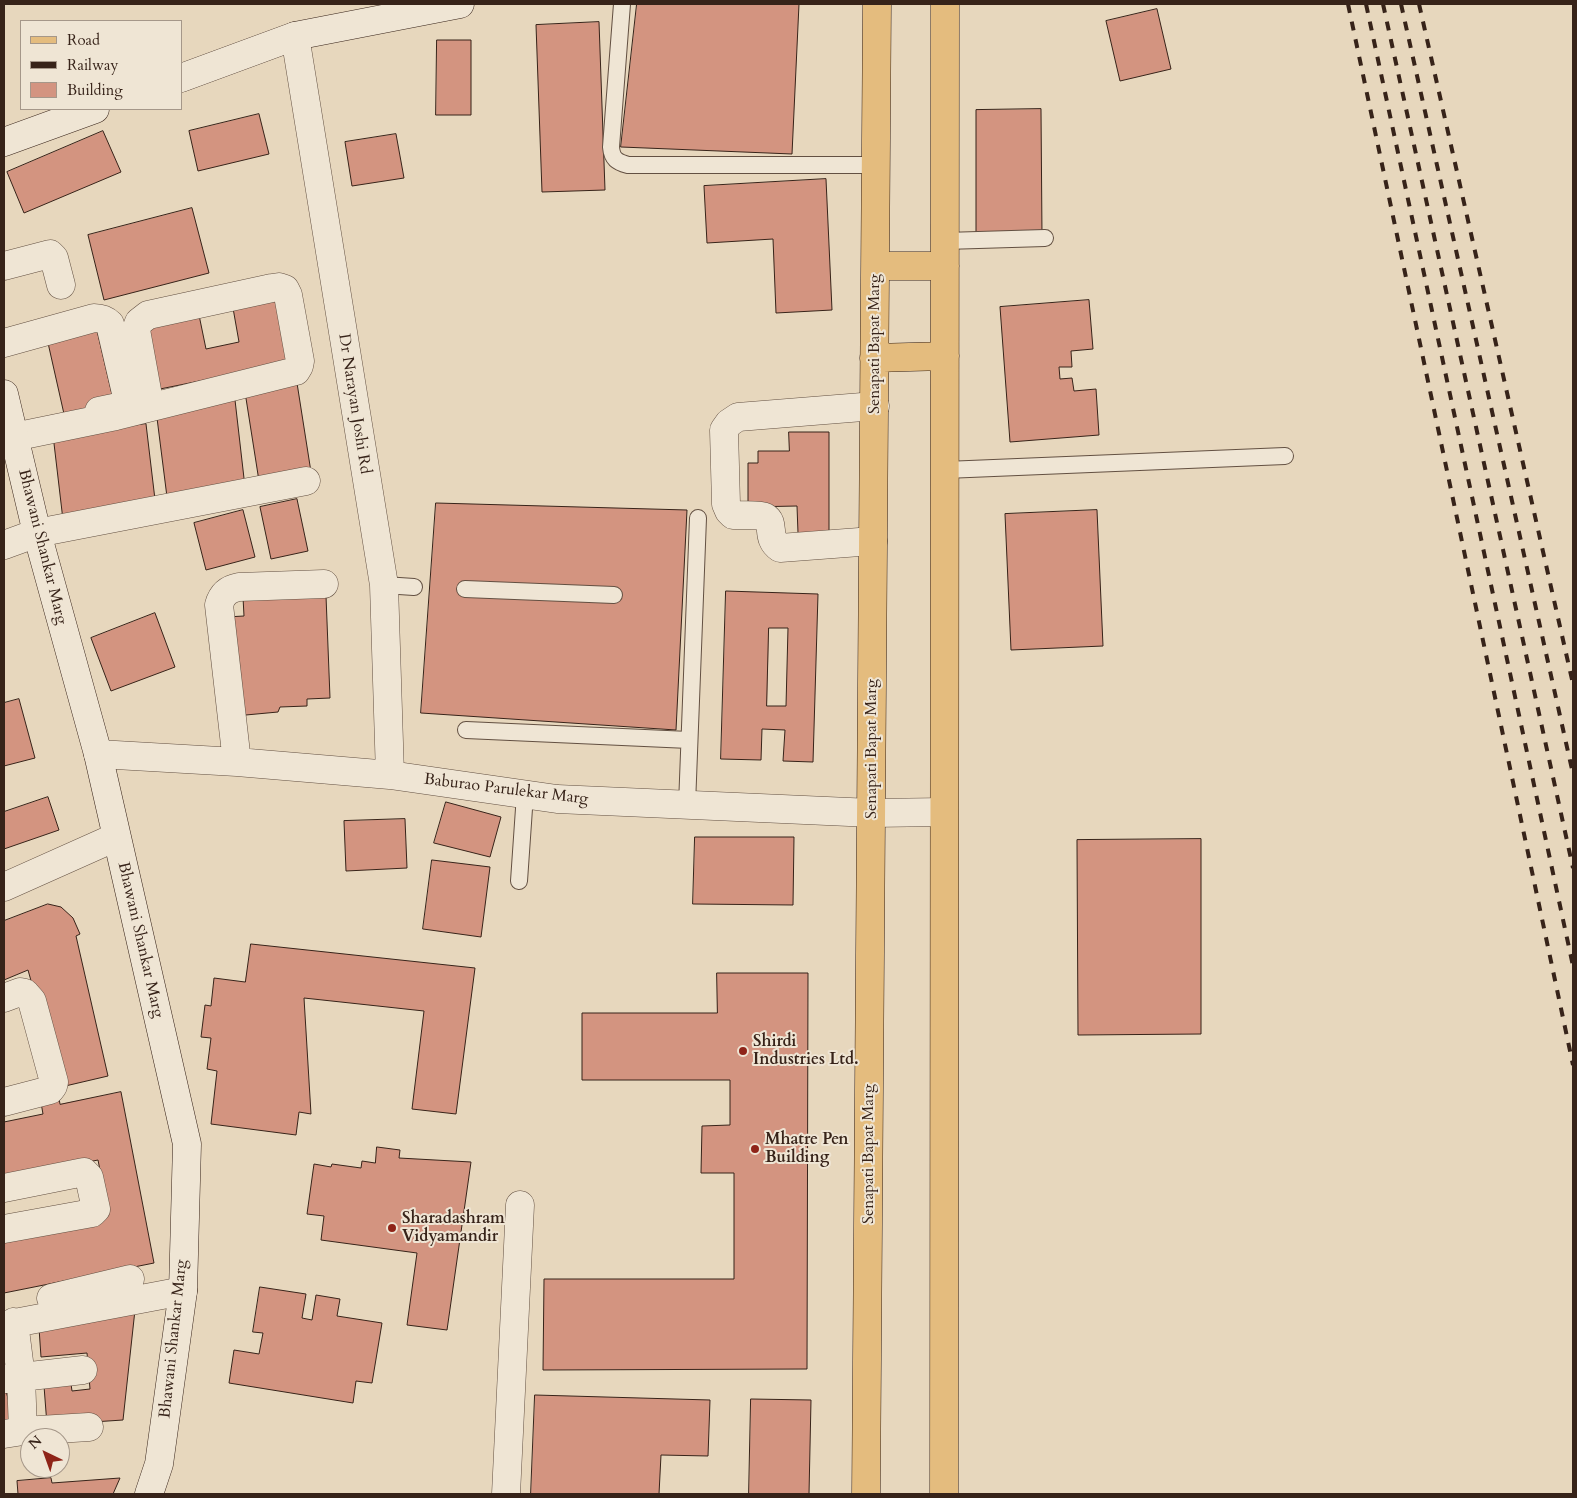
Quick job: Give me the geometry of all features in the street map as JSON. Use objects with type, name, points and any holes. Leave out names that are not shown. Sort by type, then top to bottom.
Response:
[{"type":"main road","name":"Senapati Bapat Marg","points":[[866,1494],[877,4]]},
{"type":"main road","points":[[944,1494],[945,4]]},
{"type":"main road","points":[[876,266],[945,254]]},
{"type":"main road","points":[[874,358],[945,356]]},
{"type":"street","points":[[182,78],[295,36],[460,4]]},
{"type":"street","name":"Dr Narayan Joshi Rd","points":[[295,36],[384,585],[390,775]]},
{"type":"street","points":[[4,142],[92,110]]},
{"type":"street","points":[[4,266],[50,254],[54,258],[61,285]]},
{"type":"street","points":[[10,434],[115,412],[150,408],[296,371],[300,361],[288,295],[285,289],[279,287],[272,288],[148,315],[139,322],[136,330],[150,408]]},
{"type":"street","points":[[4,343],[94,318],[107,321],[110,324],[127,398],[123,406],[115,412]]},
{"type":"street","name":"Bhawani Shankar Marg","points":[[4,394],[10,434],[98,754],[187,1144],[183,1291],[159,1464],[149,1494]]},
{"type":"street","points":[[873,541],[780,548],[774,544],[767,518],[762,516],[733,516],[726,504],[724,430],[729,423],[738,417],[874,406]]},
{"type":"street","points":[[4,546],[37,533],[306,481]]},
{"type":"street","points":[[237,762],[219,605],[221,598],[232,588],[239,587],[324,584]]},
{"type":"street","name":"Baburao Parulekar Marg","points":[[98,754],[237,762],[390,775],[557,800],[872,813],[944,812]]},
{"type":"street","points":[[4,887],[116,837]]},
{"type":"street","points":[[4,998],[20,992],[25,993],[32,1001],[54,1082],[50,1090],[4,1102]]},
{"type":"street","points":[[4,1188],[84,1172],[89,1177],[96,1209],[92,1213],[4,1229]]},
{"type":"street","points":[[506,1494],[520,1205]]},
{"type":"street","points":[[7,1319],[130,1279]]},
{"type":"street","points":[[7,1319],[183,1291]]},
{"type":"street","points":[[7,1319],[14,1432],[89,1427]]},
{"type":"street","points":[[12,1378],[83,1370]]},
{"type":"lane","points":[[622,4],[611,147],[612,156],[618,162],[628,165],[876,165]]},
{"type":"lane","points":[[945,254],[1045,238]]},
{"type":"lane","points":[[945,470],[1285,456]]},
{"type":"lane","points":[[686,806],[698,518]]},
{"type":"lane","points":[[384,585],[414,587]]},
{"type":"lane","points":[[465,589],[614,595]]},
{"type":"lane","points":[[466,730],[689,740]]},
{"type":"lane","points":[[519,881],[526,794]]},
{"type":"building","points":[[637,4],[799,4],[792,154],[621,147]]},
{"type":"building","points":[[1157,9],[1171,69],[1120,81],[1106,21]]},
{"type":"building","points":[[599,22],[605,190],[542,192],[536,25]]},
{"type":"building","points":[[437,40],[471,40],[471,115],[436,115]]},
{"type":"building","points":[[1041,109],[1042,236],[976,236],[976,110]]},
{"type":"building","points":[[259,114],[269,154],[198,171],[189,131]]},
{"type":"building","points":[[103,131],[121,172],[24,213],[7,172]]},
{"type":"building","points":[[396,134],[404,178],[352,186],[345,142]]},
{"type":"building","points":[[826,179],[832,310],[776,313],[773,239],[707,243],[704,186]]},
{"type":"building","points":[[192,208],[209,273],[104,300],[88,235]]},
{"type":"building","points":[[282,299],[294,362],[160,389],[148,325],[199,315],[206,349],[239,342],[233,308]]},
{"type":"building","points":[[1089,300],[1093,349],[1071,351],[1072,367],[1059,367],[1060,379],[1072,378],[1074,391],[1096,389],[1099,435],[1010,442],[1000,307]]},
{"type":"building","points":[[95,322],[114,403],[64,414],[46,334]]},
{"type":"building","points":[[297,383],[311,472],[259,481],[245,392]]},
{"type":"building","points":[[235,400],[245,487],[167,497],[156,410]]},
{"type":"building","points":[[146,424],[156,508],[63,520],[53,435]]},
{"type":"building","points":[[789,432],[829,432],[829,532],[798,533],[797,506],[748,507],[748,463],[758,463],[758,451],[789,451]]},
{"type":"building","points":[[297,499],[308,551],[271,559],[260,507]]},
{"type":"building","points":[[436,503],[687,510],[676,730],[421,713]]},
{"type":"building","points":[[243,510],[255,557],[206,570],[194,523]]},
{"type":"building","points":[[1097,510],[1103,646],[1011,650],[1005,514]]},
{"type":"building","points":[[726,591],[818,594],[813,762],[783,761],[785,730],[762,729],[761,760],[721,759]],"holes":[[[769,628],[788,628],[786,706],[767,706]]]},
{"type":"building","points":[[326,596],[330,698],[307,699],[307,706],[280,707],[278,712],[235,716],[226,617],[244,616],[243,597]]},
{"type":"building","points":[[155,613],[175,667],[111,691],[91,638]]},
{"type":"building","points":[[19,699],[35,758],[4,766],[4,703]]},
{"type":"building","points":[[48,797],[59,830],[4,849],[4,812]]},
{"type":"building","points":[[446,802],[501,817],[490,857],[434,843]]},
{"type":"building","points":[[405,819],[407,868],[346,871],[344,821]]},
{"type":"building","points":[[695,837],[794,837],[793,905],[693,904]]},
{"type":"building","points":[[1201,839],[1201,1034],[1078,1035],[1077,840]]},
{"type":"building","points":[[432,860],[490,867],[481,937],[423,929]]},
{"type":"building","points":[[48,904],[61,907],[73,918],[80,934],[76,936],[108,1076],[61,1087],[28,970],[4,980],[4,921]]},
{"type":"building","points":[[251,944],[475,968],[456,1114],[412,1109],[424,1011],[304,998],[311,1114],[299,1112],[296,1135],[211,1124],[217,1071],[207,1069],[211,1038],[201,1037],[205,1005],[211,1006],[214,978],[245,982]]},
{"type":"building","name":"Mhatre Pen Building","points":[[717,973],[808,973],[807,1369],[543,1370],[544,1279],[734,1279],[734,1173],[701,1173],[702,1126],[730,1125],[730,1080],[582,1080],[582,1013],[717,1013]]},
{"type":"building","points":[[121,1092],[154,1263],[4,1293],[4,1232],[108,1211],[98,1160],[4,1179],[4,1122],[43,1114],[40,1097],[58,1093],[60,1104]]},
{"type":"building","name":"Sharadashram Vidyamandir","points":[[377,1147],[400,1150],[399,1158],[471,1162],[447,1330],[407,1325],[417,1253],[321,1240],[324,1216],[307,1214],[314,1164],[331,1167],[332,1164],[361,1168],[362,1161],[375,1163]]},
{"type":"building","points":[[260,1287],[306,1294],[302,1318],[312,1320],[316,1295],[340,1299],[337,1316],[382,1323],[372,1383],[356,1381],[353,1403],[229,1383],[234,1350],[259,1354],[263,1333],[253,1332]]},
{"type":"building","points":[[135,1310],[123,1420],[47,1425],[44,1386],[71,1384],[72,1391],[90,1389],[87,1353],[41,1357],[39,1328]]},
{"type":"building","points":[[4,1383],[14,1422],[4,1424]]},
{"type":"building","points":[[535,1395],[710,1400],[708,1456],[661,1455],[659,1494],[531,1494]]},
{"type":"building","points":[[751,1399],[811,1400],[809,1494],[749,1494]]},
{"type":"building","points":[[51,1478],[52,1483],[120,1478],[113,1494],[18,1494],[17,1481]]},
{"type":"railway","points":[[1348,4],[1573,1065]]},
{"type":"railway","points":[[1366,4],[1573,966]]},
{"type":"railway","points":[[1383,4],[1573,868]]},
{"type":"railway","points":[[1401,4],[1573,774]]},
{"type":"railway","points":[[1419,4],[1573,684]]},
{"type":"place","name":"Shirdi Industries Ltd.","points":[[743,1051]]},
{"type":"place","name":"Mhatre Pen Building","points":[[755,1149]]},
{"type":"place","name":"Sharadashram Vidyamandir","points":[[392,1228]]}]
